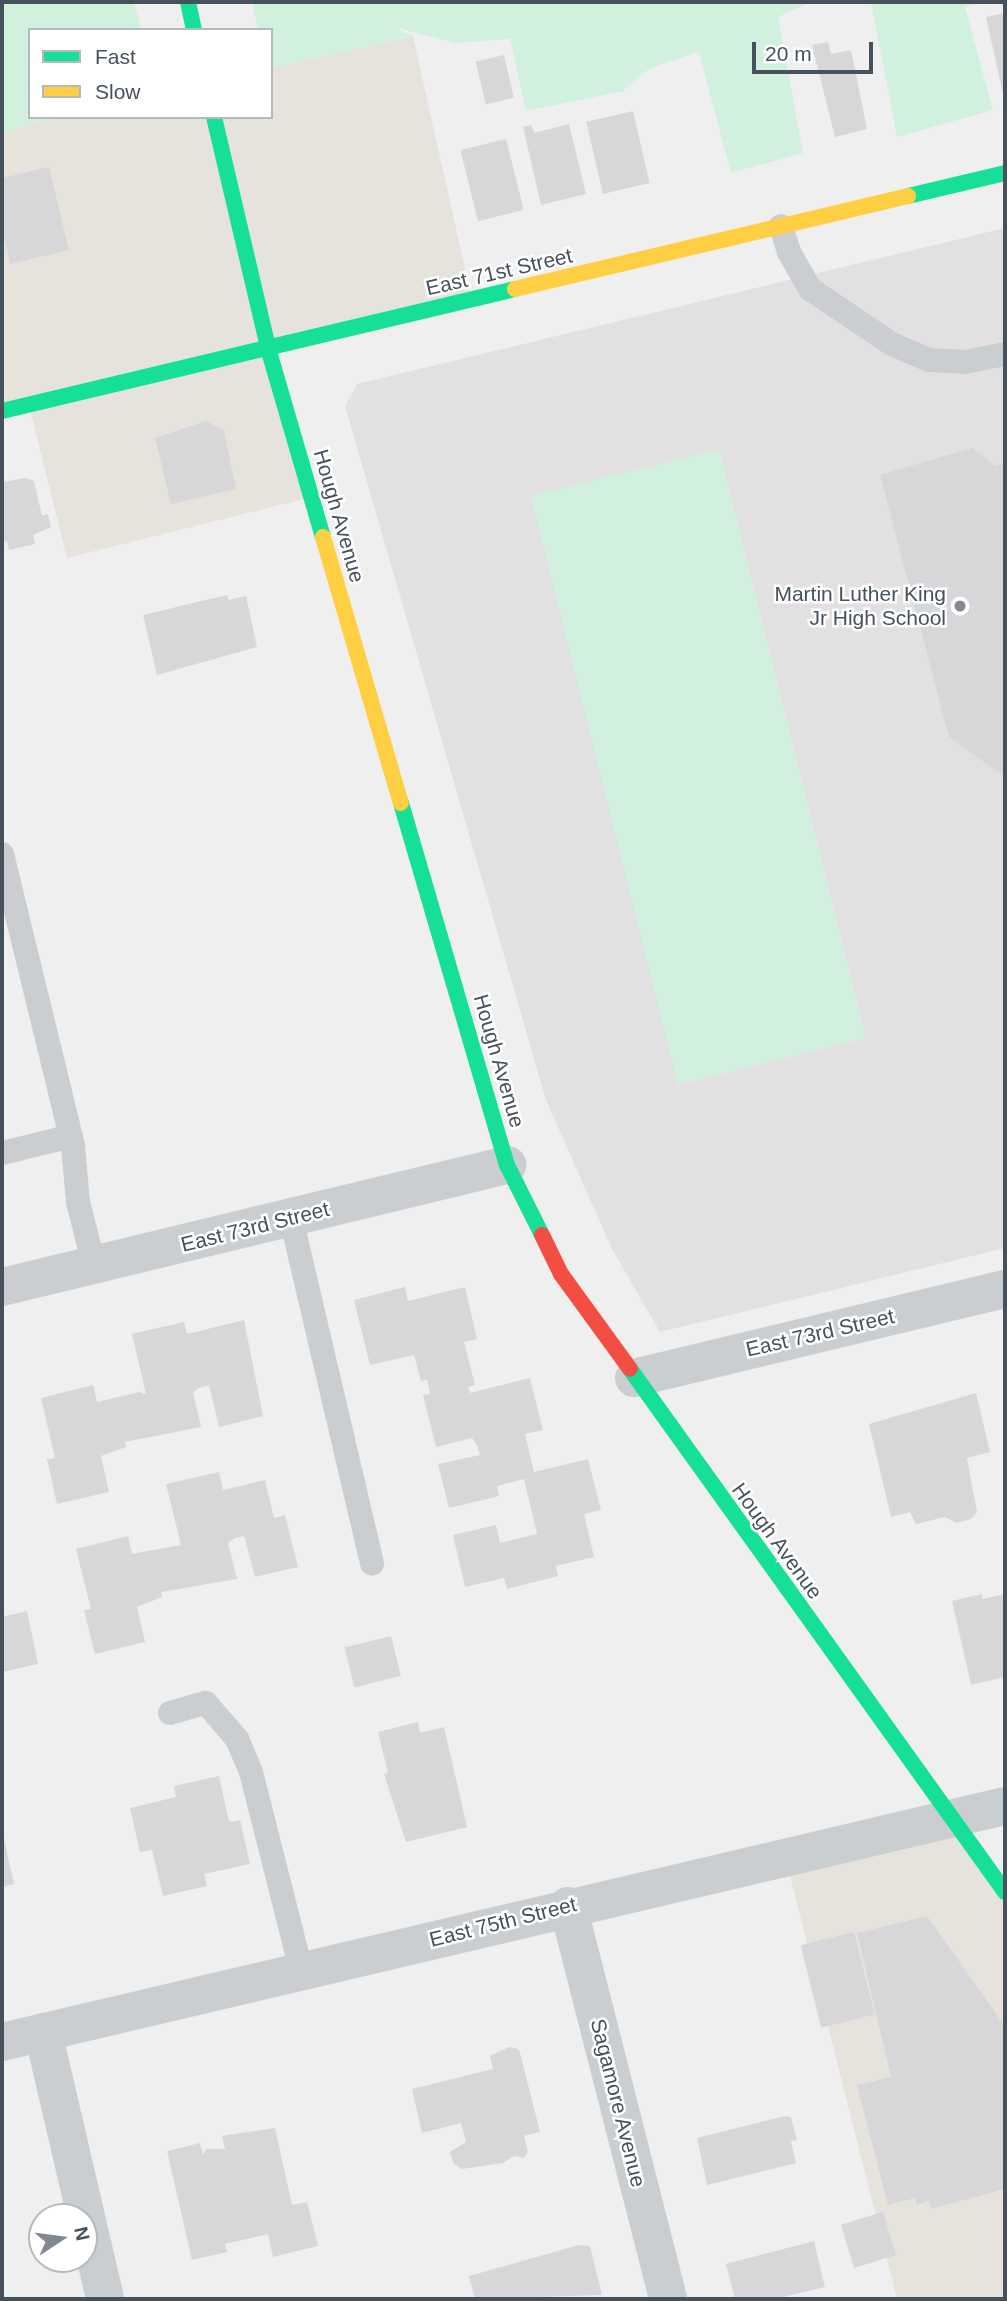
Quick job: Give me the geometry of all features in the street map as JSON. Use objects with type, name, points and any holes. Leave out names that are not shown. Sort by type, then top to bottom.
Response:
[{"type":"street","points":[[188,2],[194,28]]},
{"type":"street","name":"Hough Avenue","points":[[214,119],[268,348],[507,1165],[561,1274],[1005,1892]]},
{"type":"street","name":"East 71st Street","points":[[2,411],[1005,173]]},
{"type":"street","name":"East 73rd Street","points":[[2,1287],[507,1165]]},
{"type":"street","name":"East 73rd Street","points":[[634,1378],[1005,1289]]},
{"type":"street","name":"East 75th Street","points":[[2,2042],[302,1973],[568,1906],[1005,1806]]},
{"type":"street","name":"Sagamore Avenue","points":[[568,1906],[668,2299]]},
{"type":"street","points":[[43,2032],[105,2299]]},
{"type":"lane","points":[[781,226],[789,252],[810,289],[892,344],[929,359],[953,362],[1005,354]]},
{"type":"lane","points":[[2,854],[71,1136],[78,1202],[94,1265]]},
{"type":"lane","points":[[2,1153],[71,1136]]},
{"type":"lane","points":[[291,1218],[372,1564]]},
{"type":"lane","points":[[170,1713],[206,1703],[237,1739],[251,1772],[302,1973]]},
{"type":"shaded area","points":[[413,36],[472,300],[268,348],[312,497],[67,558],[29,405],[2,411],[2,132],[55,119],[273,119],[273,68]]},
{"type":"shaded area","points":[[1005,228],[1005,1248],[660,1332],[612,1249],[546,1100],[345,406],[357,384]]},
{"type":"shaded area","points":[[951,1818],[1005,1892],[1005,2299],[897,2299],[785,1856]]},
{"type":"green space","points":[[2,2],[134,2],[140,28],[28,28],[28,119],[56,119],[2,132]]},
{"type":"green space","points":[[252,2],[811,2],[778,17],[803,153],[731,173],[699,52],[650,68],[623,91],[526,111],[510,39],[455,43],[393,27],[413,36],[273,68],[273,28],[258,28]]},
{"type":"green space","points":[[871,2],[983,2],[965,7],[993,110],[897,137]]},
{"type":"green space","points":[[719,449],[866,1038],[678,1085],[531,496]]},
{"type":"building","points":[[1005,13],[1005,98],[1004,98],[986,17]]},
{"type":"building","points":[[828,42],[831,54],[851,50],[867,129],[835,137],[812,45]]},
{"type":"building","points":[[504,55],[514,98],[486,104],[476,62]]},
{"type":"building","points":[[633,111],[650,183],[603,194],[586,122]]},
{"type":"building","points":[[569,124],[586,194],[541,205],[523,127],[531,125],[534,133]]},
{"type":"building","points":[[506,139],[524,210],[478,221],[460,150]]},
{"type":"building","points":[[49,167],[69,250],[10,264],[2,227],[2,178]]},
{"type":"building","points":[[206,421],[224,431],[236,489],[171,504],[155,438]]},
{"type":"building","name":"Martin Luther King Jr High School","points":[[972,448],[996,466],[1005,462],[1005,777],[949,737],[880,475]]},
{"type":"building","points":[[26,478],[34,481],[42,516],[48,514],[51,527],[33,535],[35,544],[9,550],[7,541],[2,542],[2,482]]},
{"type":"building","points":[[227,595],[229,600],[246,596],[257,647],[157,675],[143,615]]},
{"type":"building","points":[[405,1287],[408,1301],[465,1287],[477,1339],[464,1342],[475,1385],[468,1387],[470,1393],[530,1378],[543,1430],[525,1434],[534,1472],[588,1459],[601,1510],[584,1514],[594,1557],[556,1566],[558,1576],[507,1589],[504,1578],[465,1587],[453,1535],[496,1525],[500,1543],[537,1534],[524,1479],[497,1486],[499,1496],[449,1508],[438,1464],[480,1455],[477,1445],[472,1438],[436,1447],[423,1395],[430,1394],[427,1380],[421,1381],[414,1355],[370,1365],[354,1300]]},
{"type":"building","points":[[244,1320],[263,1416],[219,1427],[209,1385],[199,1388],[193,1392],[201,1427],[125,1442],[126,1447],[101,1456],[109,1492],[57,1504],[47,1459],[55,1458],[41,1398],[93,1385],[97,1402],[139,1392],[146,1394],[132,1334],[184,1322],[187,1334]]},
{"type":"building","points":[[976,1393],[990,1452],[967,1458],[977,1512],[971,1519],[956,1523],[945,1517],[916,1524],[910,1512],[891,1517],[869,1424]]},
{"type":"building","points":[[219,1472],[223,1490],[265,1480],[274,1518],[285,1515],[298,1567],[255,1577],[244,1536],[235,1538],[228,1543],[237,1579],[161,1592],[162,1597],[137,1607],[145,1642],[95,1654],[84,1610],[91,1609],[76,1549],[128,1536],[132,1554],[181,1545],[166,1484]]},
{"type":"building","points":[[982,1594],[982,1599],[1005,1594],[1005,1677],[971,1685],[952,1601]]},
{"type":"building","points":[[27,1611],[38,1664],[2,1672],[2,1617]]},
{"type":"building","points":[[391,1636],[401,1676],[354,1687],[344,1648]]},
{"type":"building","points":[[418,1722],[420,1733],[444,1727],[467,1827],[406,1842],[384,1774],[388,1773],[378,1732]]},
{"type":"building","points":[[219,1776],[229,1822],[240,1820],[250,1864],[204,1874],[207,1886],[163,1896],[152,1850],[140,1852],[130,1808],[176,1797],[174,1786]]},
{"type":"building","points":[[2,1836],[14,1884],[2,1887]]},
{"type":"building","points":[[927,1916],[1005,2026],[1005,2189],[931,2209],[929,2201],[917,2205],[915,2198],[888,2205],[857,2085],[891,2077],[857,1933]]},
{"type":"building","points":[[854,1932],[875,2014],[821,2028],[801,1945]]},
{"type":"building","points":[[509,2047],[519,2049],[540,2132],[524,2136],[528,2152],[524,2158],[514,2156],[503,2163],[462,2169],[454,2164],[450,2152],[466,2142],[461,2123],[422,2133],[412,2089],[493,2069],[490,2056]]},
{"type":"building","points":[[785,2116],[791,2117],[797,2140],[791,2141],[796,2163],[707,2185],[697,2138]]},
{"type":"building","points":[[275,2128],[292,2205],[307,2202],[318,2246],[273,2257],[268,2234],[225,2244],[227,2252],[192,2260],[167,2151],[200,2143],[203,2155],[206,2149],[225,2149],[222,2136]]},
{"type":"building","points":[[883,2212],[896,2255],[854,2268],[841,2225]]},
{"type":"building","points":[[814,2241],[825,2287],[775,2299],[735,2299],[726,2264]]},
{"type":"building","points":[[579,2245],[590,2246],[602,2295],[475,2299],[469,2276]]},
{"type":"traffic: fast","points":[[188,2],[194,28]]},
{"type":"traffic: fast","points":[[214,119],[268,348],[323,537]]},
{"type":"traffic: fast","points":[[908,196],[1005,173]]},
{"type":"traffic: fast","points":[[2,411],[515,289]]},
{"type":"traffic: fast","points":[[401,803],[507,1165],[542,1235]]},
{"type":"traffic: fast","points":[[630,1369],[1005,1892]]},
{"type":"traffic: slow","points":[[515,289],[908,196]]},
{"type":"traffic: slow","points":[[323,537],[401,803]]},
{"type":"traffic: jam","points":[[542,1235],[561,1274],[630,1369]]},
{"type":"place","name":"Martin Luther King Jr High School","points":[[960,606]]}]
